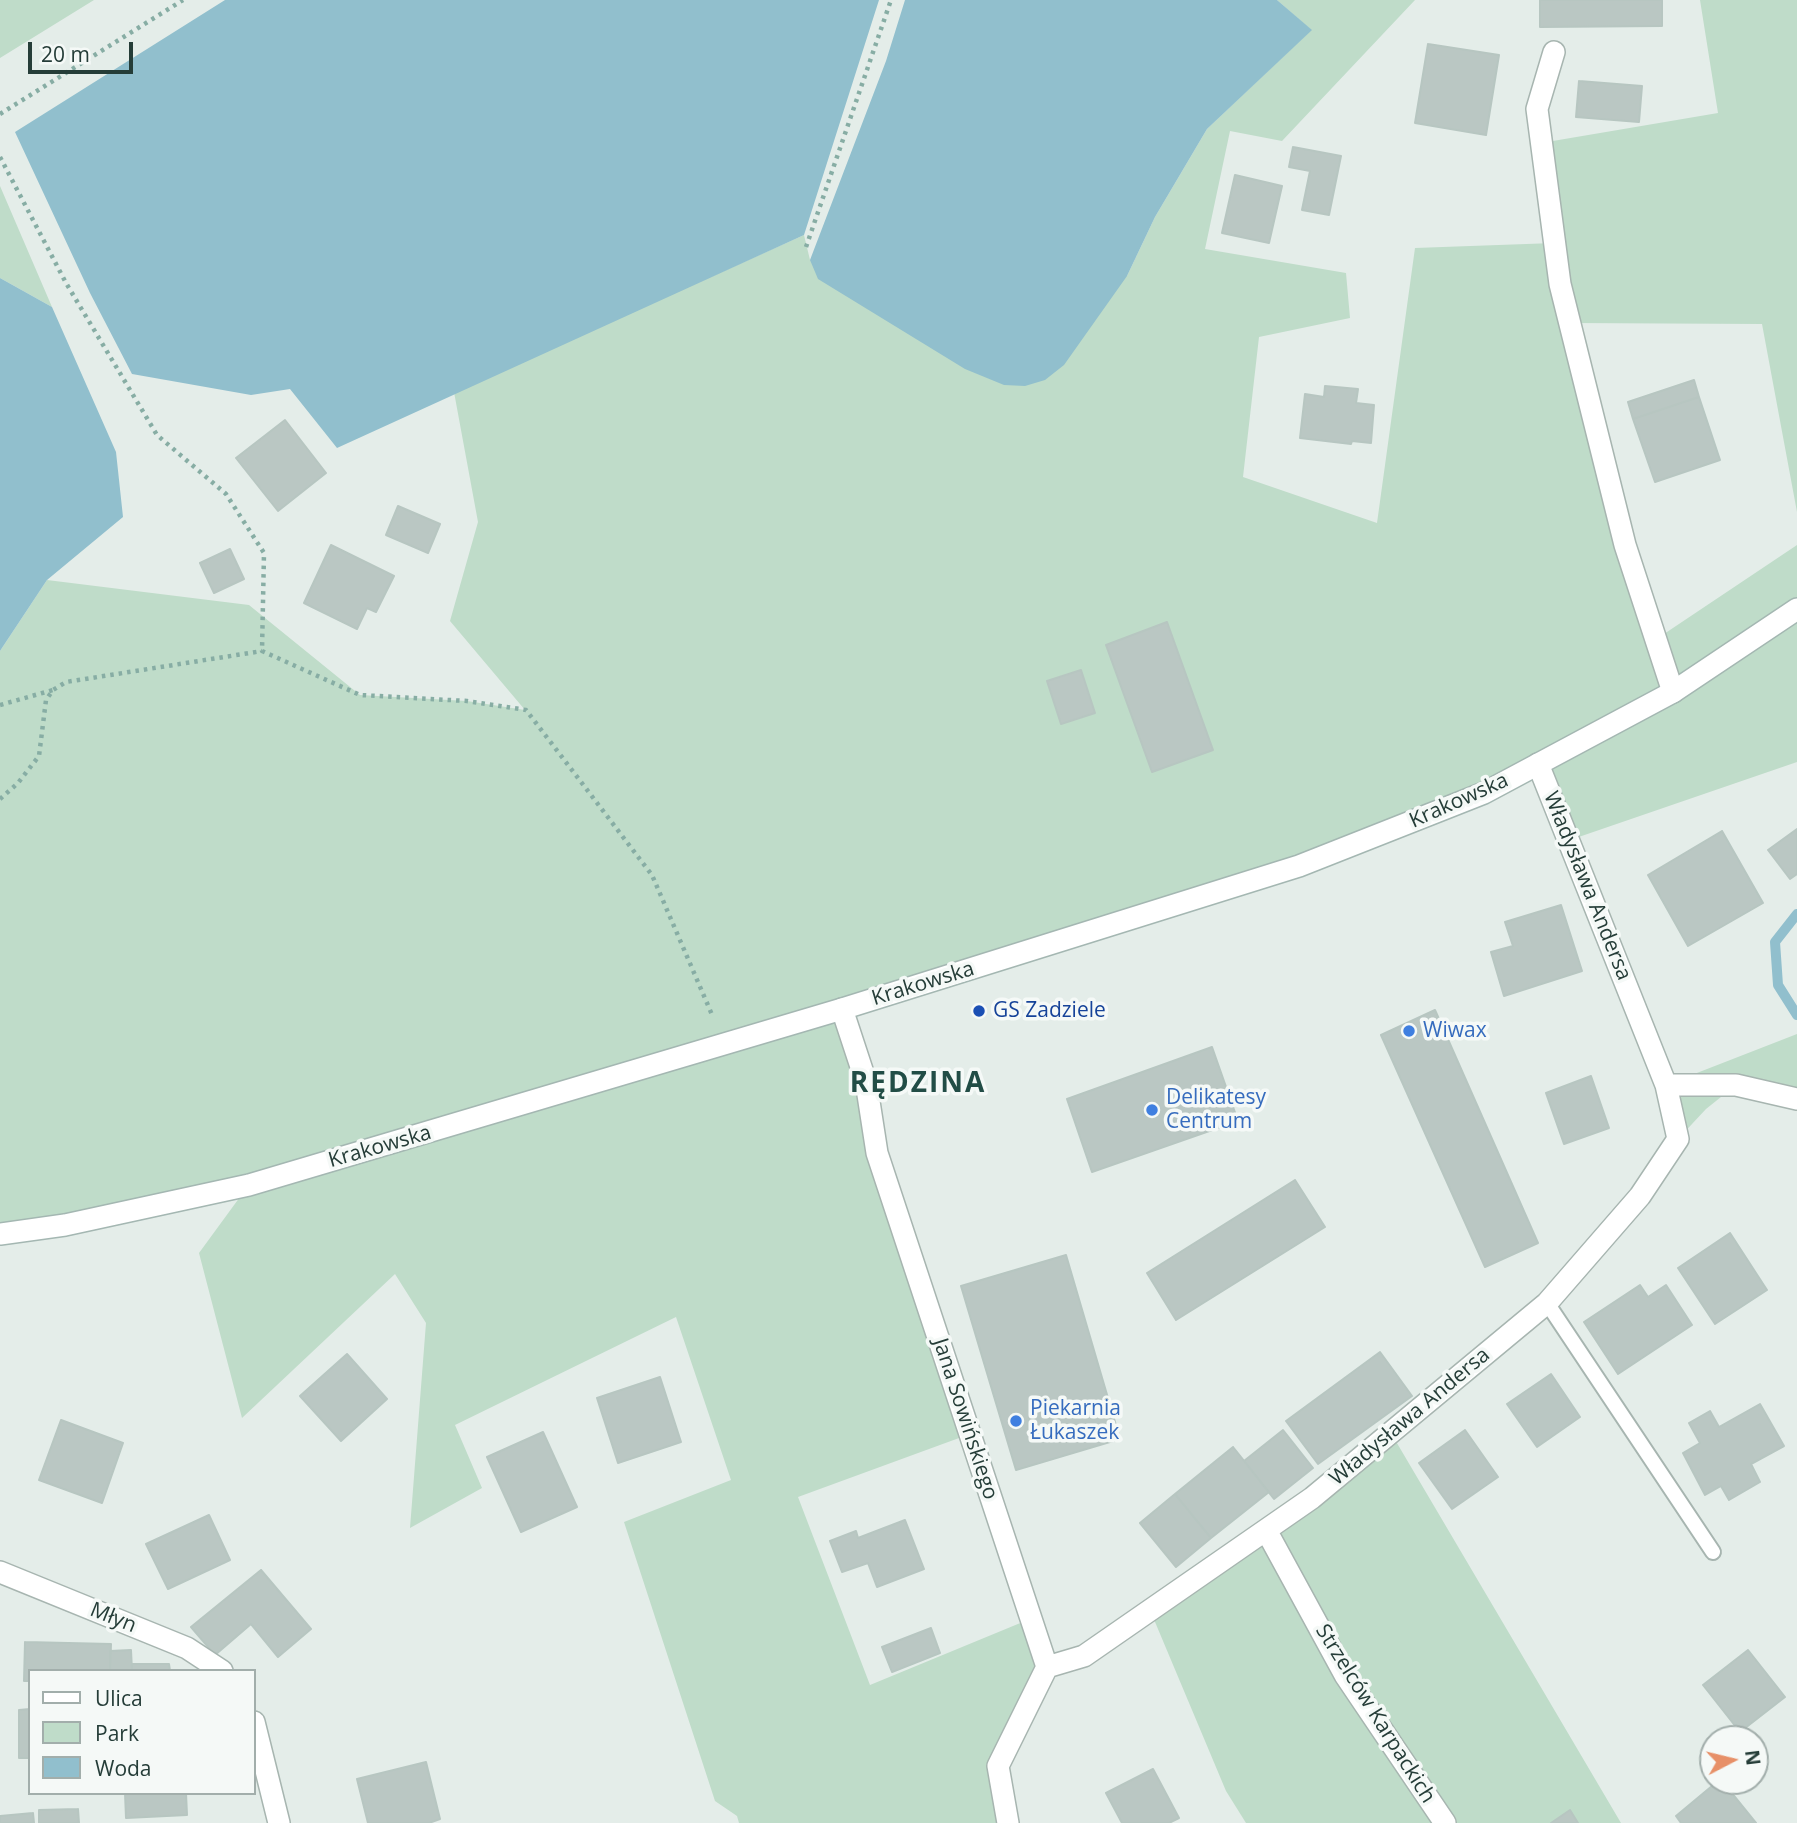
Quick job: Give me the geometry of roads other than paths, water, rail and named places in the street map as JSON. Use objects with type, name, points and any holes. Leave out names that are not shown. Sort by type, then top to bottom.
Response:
[{"type":"street","points":[[1554,52],[1537,109],[1560,284],[1625,545],[1673,692]]},
{"type":"street","name":"Krakowska","points":[[0,1234],[103,1217],[249,1185],[842,1009],[1299,866],[1484,793],[1673,692],[1797,609]]},
{"type":"street","name":"Władysława Andersa","points":[[1047,1667],[1084,1656],[1312,1498],[1546,1303],[1640,1196],[1678,1139],[1666,1085],[1538,764]]},
{"type":"street","name":"Jana Sowińskiego","points":[[842,1009],[866,1082],[877,1153],[1047,1667]]},
{"type":"street","points":[[1666,1085],[1736,1085],[1797,1099]]},
{"type":"street","name":"Strzelców Karpackich","points":[[1266,1530],[1345,1675],[1445,1823]]},
{"type":"street","name":"Młyn","points":[[0,1572],[187,1648],[219,1669]]},
{"type":"street","points":[[1008,1823],[998,1766],[1047,1667]]},
{"type":"street","points":[[256,1730],[279,1823]]},
{"type":"lane","points":[[1546,1303],[1713,1552]]},
{"type":"water","points":[[225,0],[879,0],[804,235],[337,448],[290,389],[251,395],[132,374],[90,293],[15,132]]},
{"type":"water","points":[[905,0],[1277,0],[1312,30],[1207,129],[1155,217],[1127,276],[1064,365],[1045,380],[1025,386],[1004,385],[965,369],[818,279],[810,260],[886,61]]},
{"type":"water","points":[[0,278],[52,307],[116,452],[123,517],[47,580],[0,651]]},
{"type":"waterway","points":[[1797,914],[1775,942],[1778,985],[1797,1015]]},
{"type":"place","name":"GS Zadziele","points":[[979,1011]]},
{"type":"place","name":"Wiwax","points":[[1409,1031]]},
{"type":"place","name":"Delikatesy Centrum","points":[[1152,1110]]},
{"type":"place","name":"Piekarnia Łukaszek","points":[[1016,1421]]},
{"type":"district","name":"RĘDZINA","points":[[918,1084]]}]
